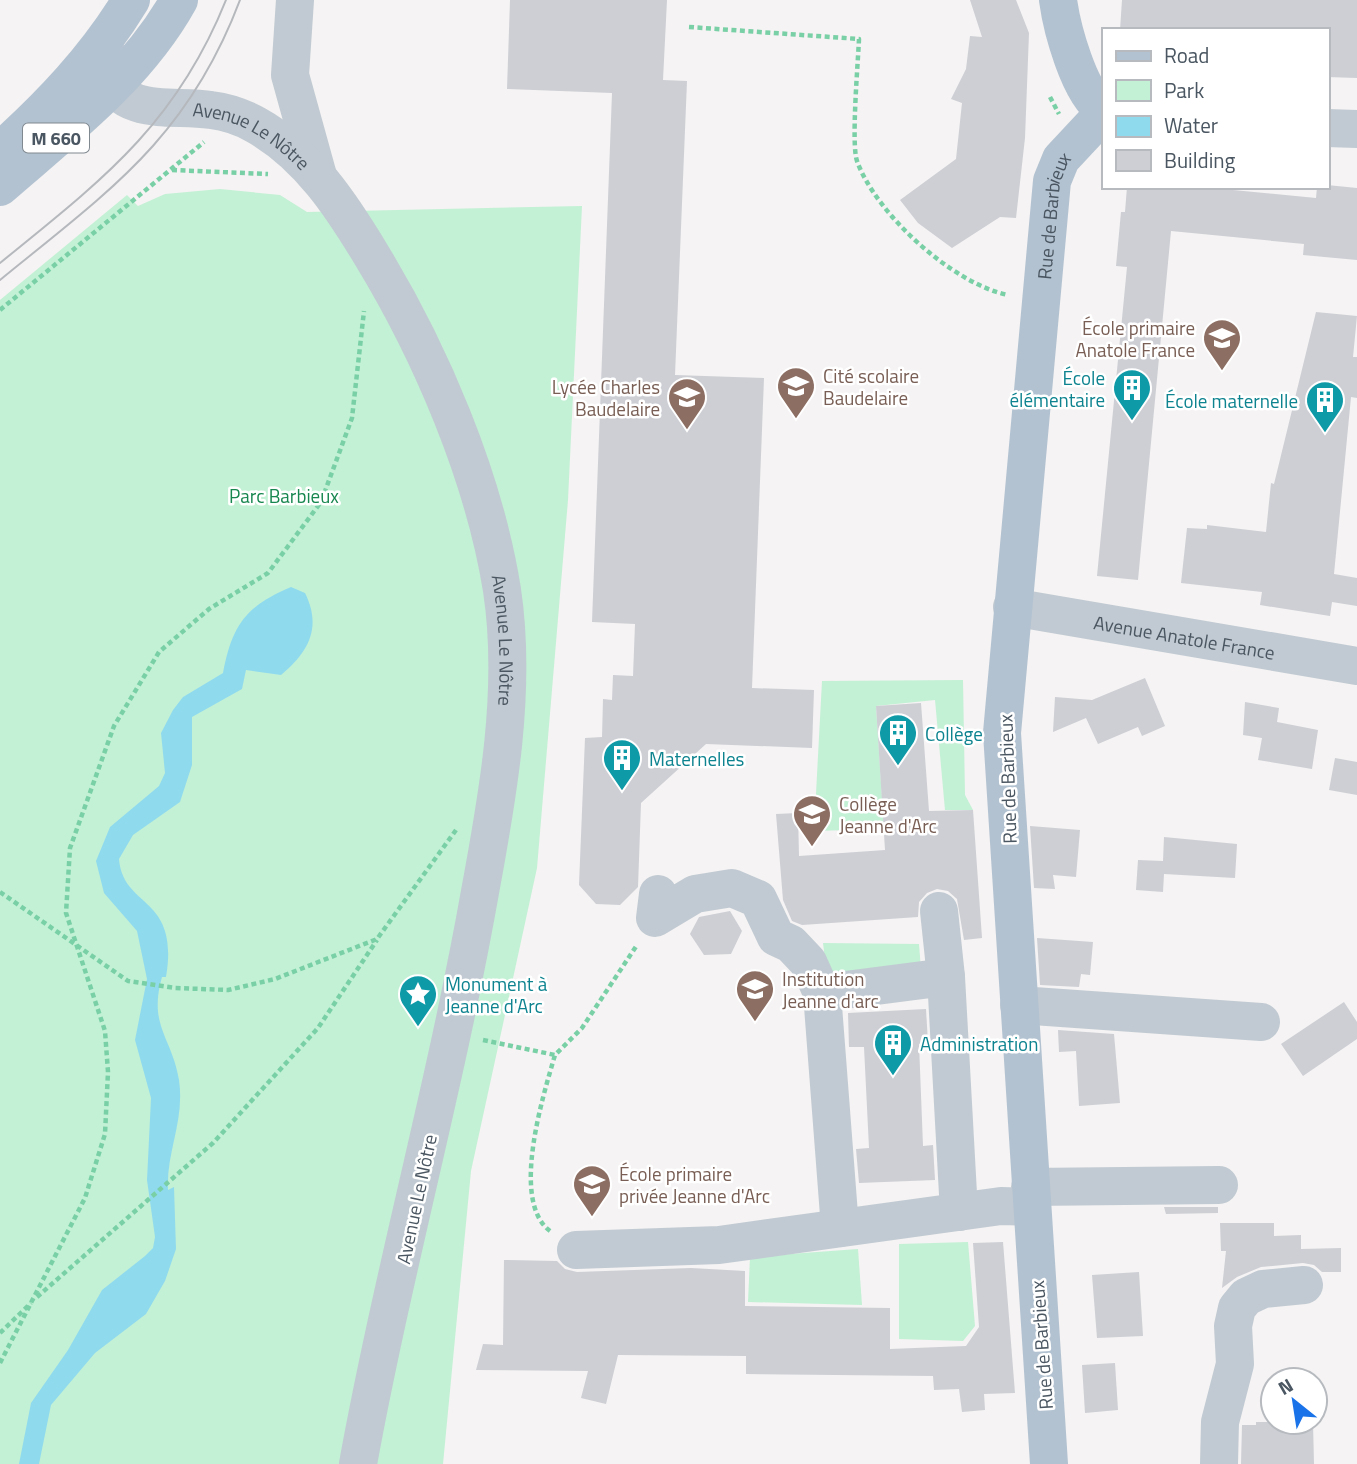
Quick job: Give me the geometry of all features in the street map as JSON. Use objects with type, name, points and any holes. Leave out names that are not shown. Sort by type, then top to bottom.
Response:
[{"type":"main road","name":"M 660","points":[[0,187],[101,73],[131,0]]},
{"type":"main road","name":"M 660","points":[[0,151],[44,110],[155,37],[179,0]]},
{"type":"main road","points":[[1058,0],[1067,44],[1092,81],[1090,97],[1102,108]]},
{"type":"main road","name":"Rue de Barbieux","points":[[1049,1464],[1002,733],[1054,173],[1061,159],[1102,115]]},
{"type":"street","points":[[101,73],[105,74],[105,67],[140,0]]},
{"type":"street","points":[[295,0],[290,75],[318,176]]},
{"type":"street","name":"Avenue Le Nôtre","points":[[101,73],[141,105],[209,109],[235,115],[260,127],[301,158],[318,176],[370,253],[398,303],[436,384],[485,512],[502,590],[506,683],[499,771],[486,863],[453,1034],[358,1464]]},
{"type":"street","points":[[1329,106],[1357,107]]},
{"type":"street","points":[[1329,128],[1357,129]]},
{"type":"street","name":"Avenue Anatole France","points":[[1012,607],[1357,666]]},
{"type":"street","points":[[657,906],[695,894],[732,888],[758,899],[776,937],[791,944],[808,962],[822,993],[840,1227]]},
{"type":"street","points":[[939,911],[946,978],[959,1212]]},
{"type":"street","points":[[822,993],[946,978]]},
{"type":"street","points":[[1019,1005],[1261,1022]]},
{"type":"street","points":[[576,1250],[719,1245],[1001,1206],[1031,1197],[1219,1185]]},
{"type":"street","points":[[1219,1464],[1220,1422],[1235,1364],[1233,1326],[1237,1308],[1246,1297],[1263,1289],[1304,1285]]},
{"type":"path","points":[[690,27],[859,39],[856,159],[877,199],[941,264],[994,292],[1040,302]]},
{"type":"path","points":[[0,310],[235,115]]},
{"type":"path","points":[[171,170],[318,176]]},
{"type":"path","points":[[0,1363],[85,1198],[105,1134],[108,1072],[105,1031],[66,913],[70,848],[114,726],[159,652],[209,609],[268,573],[321,502],[352,418],[364,308]]},
{"type":"path","points":[[0,1333],[138,1206],[213,1143],[318,1028],[377,939],[458,827]]},
{"type":"path","points":[[0,892],[128,981],[174,988],[228,990],[275,979],[377,939]]},
{"type":"path","points":[[576,1250],[539,1223],[530,1187],[539,1111],[555,1055],[582,1028],[657,906]]},
{"type":"path","points":[[453,1034],[555,1055]]},
{"type":"green space","name":"Parc Barbieux","points":[[220,189],[280,195],[307,212],[582,206],[568,500],[537,868],[471,1171],[443,1464],[0,1464],[0,300],[127,195],[138,206],[165,194]]},
{"type":"green space","points":[[963,680],[965,795],[973,810],[945,810],[935,700],[876,706],[884,829],[814,831],[822,681]]},
{"type":"green space","points":[[823,943],[919,944],[921,970],[827,976]]},
{"type":"green space","points":[[968,1242],[975,1326],[963,1341],[899,1339],[899,1244]]},
{"type":"green space","points":[[858,1249],[862,1305],[748,1302],[750,1257]]},
{"type":"water","points":[[291,587],[305,593],[310,605],[312,628],[305,648],[281,675],[246,670],[242,689],[192,717],[192,765],[180,802],[133,835],[119,859],[123,875],[130,887],[158,917],[165,931],[168,950],[166,977],[162,977],[158,1008],[159,1020],[179,1080],[180,1109],[168,1176],[168,1190],[174,1187],[176,1249],[165,1281],[146,1314],[95,1353],[51,1405],[39,1464],[19,1464],[31,1403],[68,1350],[102,1290],[153,1248],[155,1237],[147,1180],[151,1098],[135,1040],[147,979],[137,931],[104,893],[96,861],[110,827],[159,786],[165,773],[161,733],[173,710],[183,697],[223,673],[231,642],[252,610]]},
{"type":"building","points":[[510,0],[667,0],[663,80],[687,81],[675,375],[764,378],[752,688],[814,690],[812,748],[706,744],[641,803],[638,887],[620,905],[596,904],[579,885],[585,738],[602,737],[603,699],[612,700],[613,675],[633,676],[635,624],[592,622],[612,93],[507,89]]},
{"type":"building","points":[[970,0],[1016,0],[1029,33],[1025,138],[1016,218],[1000,217],[952,248],[918,223],[900,200],[956,159],[962,103],[951,99],[966,69],[970,36],[982,37]]},
{"type":"building","points":[[1122,0],[1357,0],[1357,78],[1329,77],[1329,28],[1120,28]]},
{"type":"building","name":"École élémentaire","points":[[1329,185],[1357,188],[1357,260],[1303,255],[1304,244],[1171,231],[1138,580],[1097,576],[1127,267],[1116,266],[1121,212],[1125,212],[1127,189],[1223,189],[1316,198],[1317,189],[1329,189]]},
{"type":"building","name":"École maternelle","points":[[1316,312],[1357,316],[1353,357],[1357,357],[1357,398],[1351,397],[1334,574],[1357,578],[1357,606],[1332,602],[1330,616],[1260,605],[1262,592],[1181,583],[1187,528],[1207,529],[1207,525],[1266,532],[1271,483],[1274,484]]},
{"type":"building","points":[[1145,678],[1165,726],[1142,736],[1138,727],[1098,744],[1086,718],[1053,732],[1055,697],[1092,700]]},
{"type":"building","points":[[1245,702],[1279,708],[1277,722],[1318,730],[1312,769],[1258,760],[1262,738],[1243,735]]},
{"type":"building","name":"Collège","points":[[921,703],[929,811],[973,810],[982,938],[964,940],[957,899],[948,891],[937,889],[927,893],[919,902],[918,917],[802,925],[792,921],[783,900],[776,814],[798,813],[799,856],[885,850],[876,706]]},
{"type":"building","points":[[1335,758],[1357,762],[1357,795],[1329,790]]},
{"type":"building","points":[[1030,826],[1080,830],[1076,877],[1053,875],[1055,889],[1034,888]]},
{"type":"building","points":[[1164,837],[1237,844],[1235,878],[1164,874],[1163,892],[1136,890],[1138,860],[1163,861]]},
{"type":"building","points":[[730,911],[742,931],[731,954],[704,955],[690,934],[699,917]]},
{"type":"building","points":[[1037,938],[1093,942],[1090,975],[1081,974],[1079,987],[1040,985]]},
{"type":"building","points":[[1344,1002],[1357,1022],[1357,1039],[1303,1076],[1281,1044]]},
{"type":"building","name":"Administration","points":[[926,1009],[928,1043],[919,1044],[923,1146],[933,1145],[935,1180],[859,1183],[856,1149],[869,1148],[864,1047],[849,1047],[848,1013]]},
{"type":"building","points":[[1058,1030],[1114,1034],[1120,1103],[1079,1106],[1076,1051],[1059,1052]]},
{"type":"building","points":[[1164,1207],[1218,1207],[1218,1213],[1166,1214]]},
{"type":"building","points":[[1220,1223],[1274,1223],[1274,1236],[1301,1235],[1301,1249],[1341,1248],[1341,1272],[1322,1272],[1314,1265],[1303,1263],[1261,1267],[1237,1277],[1222,1288],[1226,1251],[1221,1251]]},
{"type":"building","points":[[1003,1242],[1015,1393],[984,1394],[985,1410],[962,1412],[959,1389],[934,1390],[933,1376],[746,1374],[746,1356],[618,1355],[606,1404],[581,1398],[588,1371],[476,1370],[483,1344],[503,1345],[504,1260],[557,1261],[565,1269],[577,1272],[691,1268],[745,1271],[745,1306],[890,1308],[890,1349],[966,1346],[979,1327],[973,1243]]},
{"type":"building","points":[[1139,1272],[1143,1336],[1097,1338],[1092,1275]]},
{"type":"building","points":[[1115,1363],[1118,1410],[1085,1413],[1082,1365]]},
{"type":"building","points":[[1256,1422],[1259,1422],[1259,1436],[1313,1436],[1314,1464],[1241,1464],[1242,1425],[1256,1425]]},
{"type":"tram line","points":[[0,263],[103,177],[159,117],[206,44],[226,0]]},
{"type":"tram line","points":[[0,280],[110,189],[170,126],[196,89],[219,48],[240,0]]},
{"type":"place","name":"École primaire Anatole France","points":[[1222,372]]},
{"type":"place","name":"Cité scolaire Baudelaire","points":[[796,420]]},
{"type":"place","name":"École élémentaire","points":[[1132,422]]},
{"type":"place","name":"Lycée Charles Baudelaire","points":[[687,431]]},
{"type":"place","name":"École maternelle","points":[[1325,434]]},
{"type":"place","name":"Collège","points":[[898,767]]},
{"type":"place","name":"Maternelles","points":[[622,792]]},
{"type":"place","name":"Collège Jeanne d'Arc","points":[[812,848]]},
{"type":"place","name":"Institution Jeanne d'arc","points":[[755,1023]]},
{"type":"place","name":"Monument à Jeanne d'Arc","points":[[418,1028]]},
{"type":"place","name":"Administration","points":[[893,1077]]},
{"type":"place","name":"École primaire privée Jeanne d'Arc","points":[[592,1218]]}]
